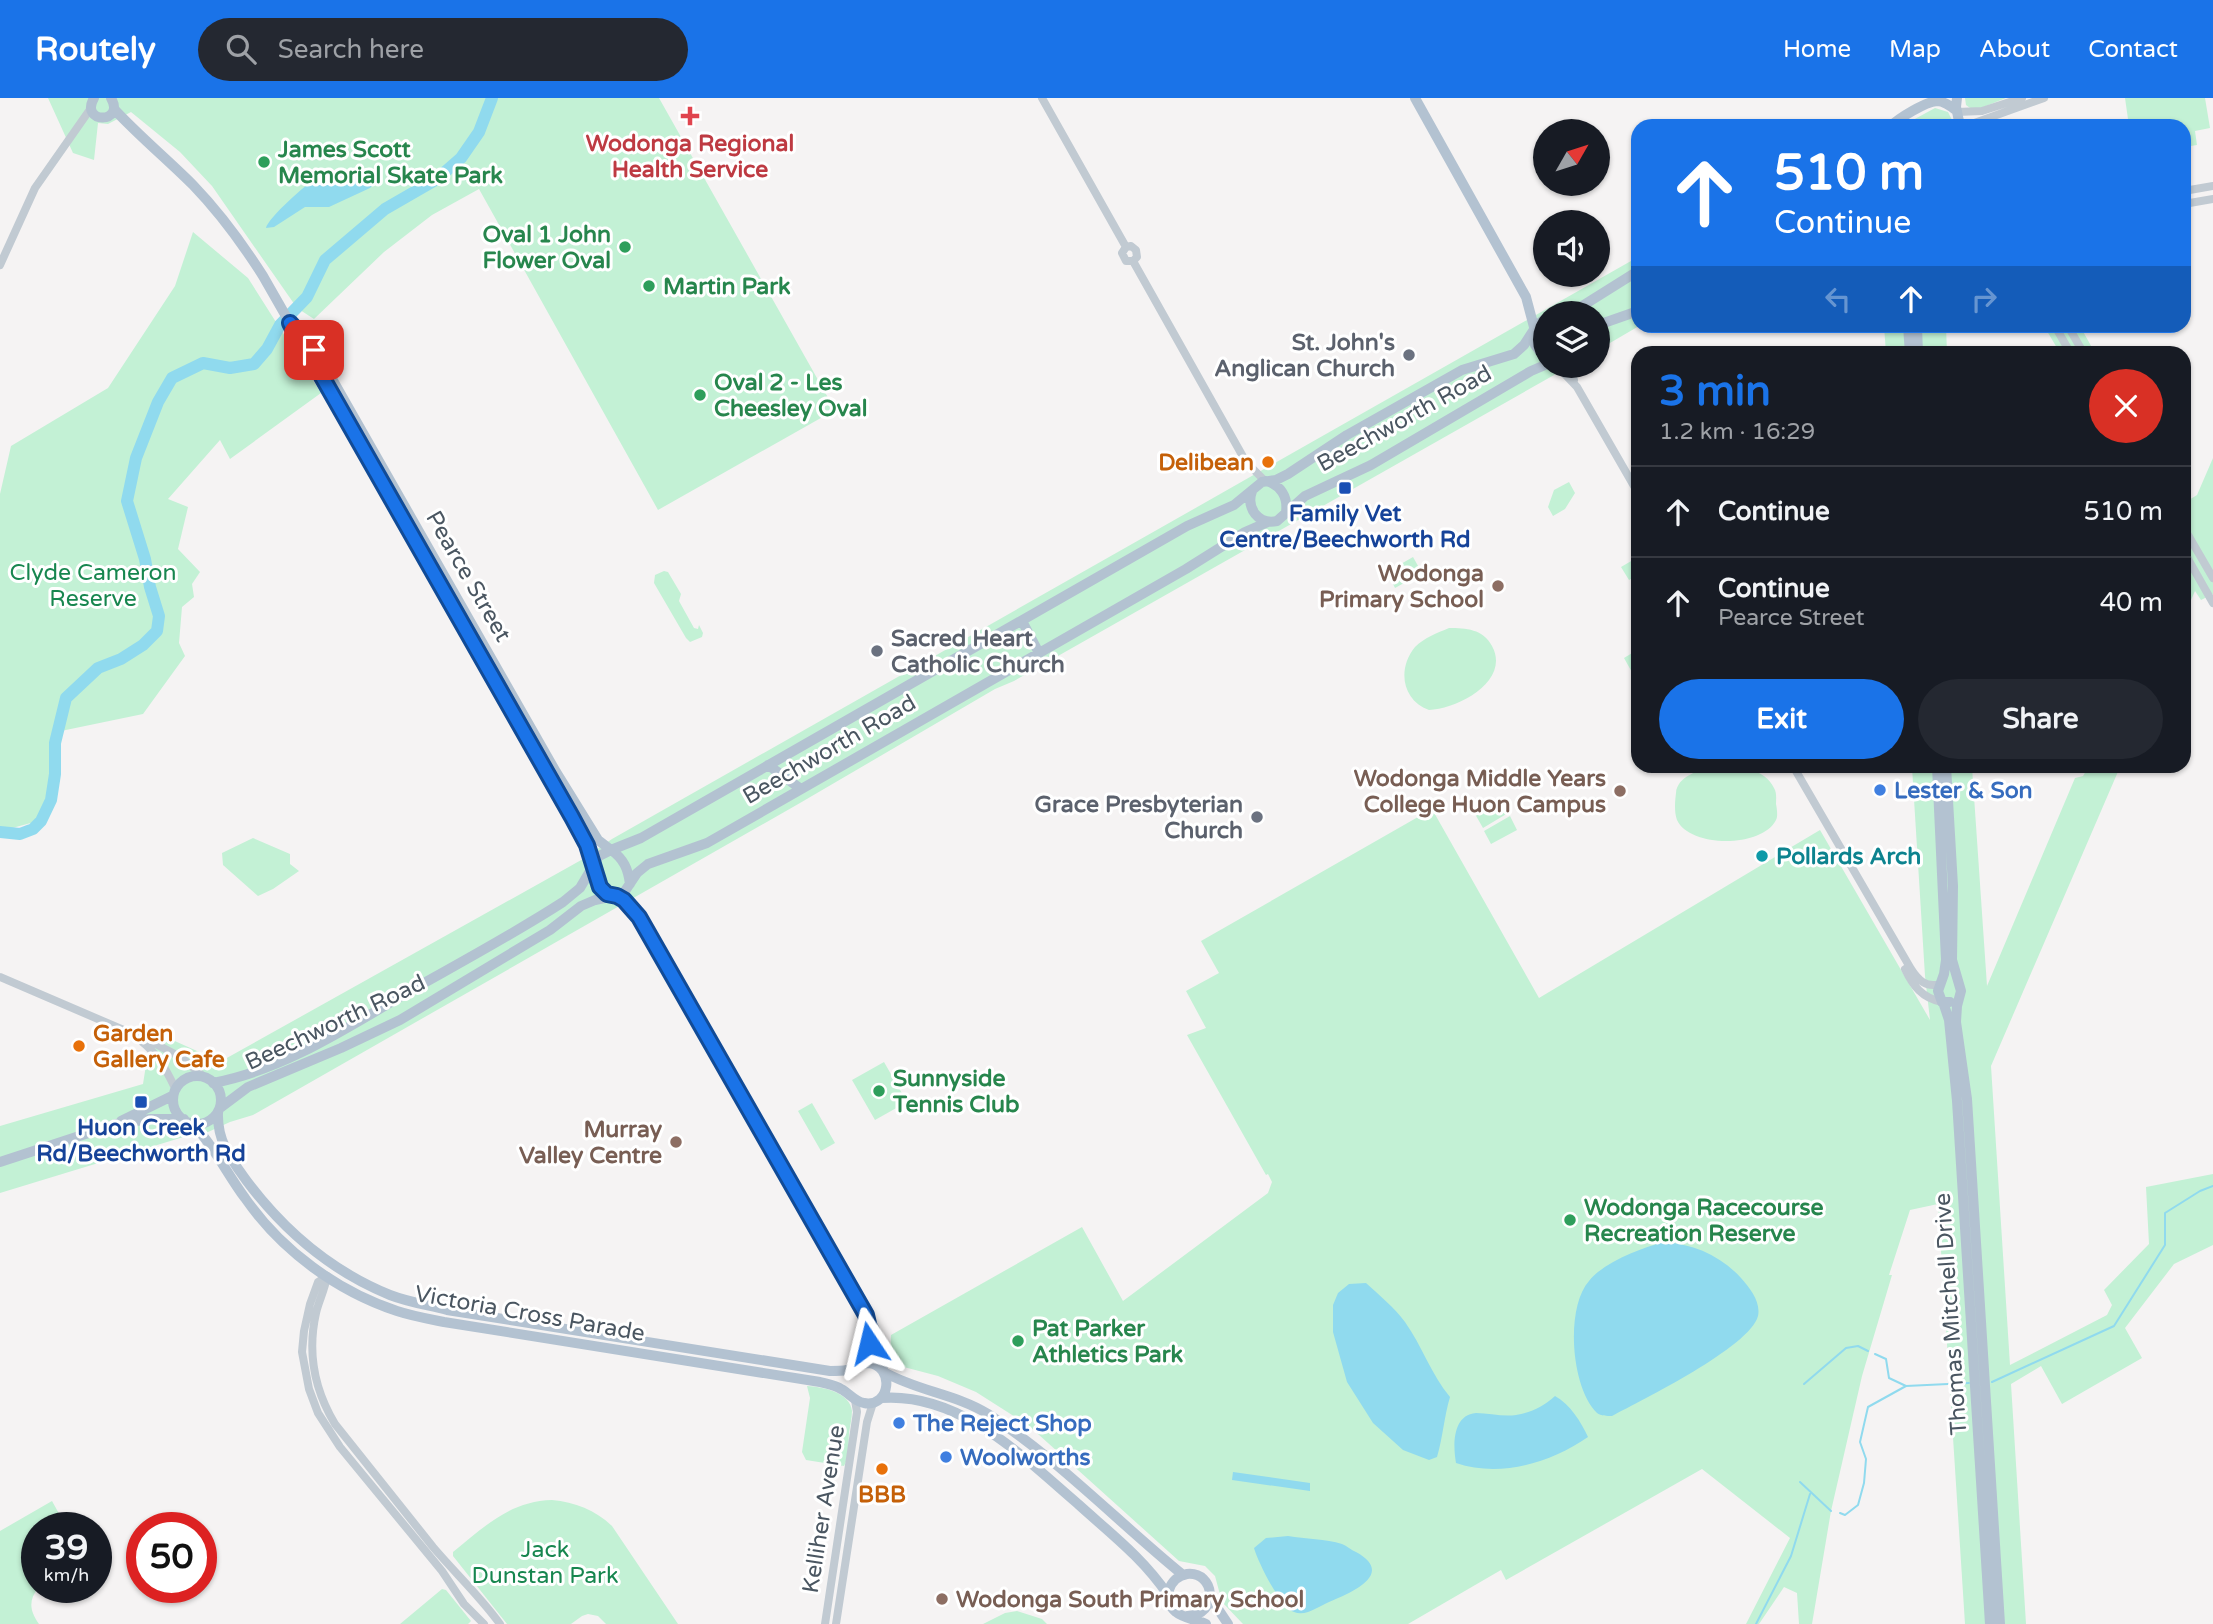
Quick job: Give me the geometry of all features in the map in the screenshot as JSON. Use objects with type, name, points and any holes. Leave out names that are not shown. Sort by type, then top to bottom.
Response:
[{"type":"main road","points":[[1415,98],[1526,298],[1533,305]]},
{"type":"main road","points":[[1915,111],[1921,98]]},
{"type":"main road","points":[[1957,98],[1958,119]]},
{"type":"main road","points":[[1902,119],[1937,100],[1957,112]]},
{"type":"main road","name":"Pearce Street","points":[[99,106],[135,132],[180,172],[216,210],[244,246],[290,323],[299,331],[324,373],[553,774],[598,841],[611,850]]},
{"type":"main road","points":[[1590,301],[1631,275]]},
{"type":"main road","points":[[1526,298],[1533,325]]},
{"type":"main road","points":[[1610,321],[1631,313]]},
{"type":"main road","name":"Beechworth Road","points":[[1266,481],[1288,474],[1347,435],[1462,370],[1514,354],[1533,331]]},
{"type":"main road","name":"Beechworth Road","points":[[1286,512],[1305,496],[1368,467],[1533,370]]},
{"type":"main road","points":[[1266,481],[1275,484],[1286,500],[1286,512],[1279,520],[1268,522],[1259,518],[1252,511],[1252,490],[1266,481]]},
{"type":"main road","name":"Beechworth Road","points":[[611,850],[641,838],[1192,523],[1237,503],[1252,490]]},
{"type":"main road","name":"Beechworth Road","points":[[630,884],[638,872],[650,862],[707,843],[1214,553],[1245,532],[1268,522]]},
{"type":"main road","points":[[1021,621],[1039,653]]},
{"type":"main road","points":[[768,765],[801,789]]},
{"type":"main road","points":[[1938,773],[1953,886],[1952,960],[1961,992],[1956,1021],[1964,1069],[1963,1123]]},
{"type":"main road","points":[[1945,773],[1942,802],[1946,960],[1938,992],[1943,1002],[1954,1002],[1959,998]]},
{"type":"main road","name":"Pearce Street","points":[[553,774],[586,842],[593,866]]},
{"type":"main road","points":[[639,917],[624,862],[611,850],[601,854],[593,866],[600,887],[607,894],[627,902],[639,917],[867,1318],[874,1325],[880,1342],[887,1386],[877,1401]]},
{"type":"main road","name":"Beechworth Road","points":[[208,1080],[264,1069],[314,1046],[563,902],[580,888],[593,866]]},
{"type":"main road","points":[[616,896],[625,892],[630,884]]},
{"type":"main road","name":"Beechworth Road","points":[[219,1111],[248,1087],[400,1020],[550,930],[581,906],[594,900],[616,896]]},
{"type":"main road","points":[[1940,984],[1951,978],[1960,985]]},
{"type":"main road","name":"Thomas Mitchell Drive","points":[[1943,1002],[1950,1027],[1963,1123],[1980,1364],[1987,1500],[1984,1531],[1993,1604],[2000,1624]]},
{"type":"main road","points":[[386,1005],[400,1020]]},
{"type":"main road","points":[[0,1162],[116,1124],[150,1119],[209,1121],[219,1111],[218,1090],[208,1080],[187,1078],[174,1092],[116,1124]]},
{"type":"main road","points":[[174,1092],[175,1110],[189,1122]]},
{"type":"main road","name":"Victoria Cross Parade","points":[[219,1111],[218,1131],[222,1144],[254,1190],[292,1233],[331,1264],[380,1290],[417,1303],[459,1312],[831,1371],[847,1370],[859,1365]]},
{"type":"main road","name":"Victoria Cross Parade","points":[[189,1122],[206,1139],[246,1200],[295,1253],[354,1292],[399,1312],[444,1322],[820,1382],[835,1386],[853,1398]]},
{"type":"main road","points":[[327,1276],[331,1264]]},
{"type":"main road","points":[[867,1318],[869,1343],[859,1365],[850,1371],[846,1383],[853,1398],[861,1403],[905,1397],[946,1409],[997,1437],[1020,1453],[1135,1555],[1157,1578],[1173,1609],[1206,1624]]},
{"type":"main road","points":[[592,1346],[594,1332]]},
{"type":"main road","name":"Thomas Mitchell Drive","points":[[1980,1364],[1987,1500],[1993,1522],[1993,1604],[1990,1624]]},
{"type":"main road","points":[[859,1365],[876,1365],[899,1380],[955,1398],[985,1413],[1021,1437],[1183,1575]]},
{"type":"main road","points":[[1984,1531],[1993,1522]]},
{"type":"main road","points":[[1168,1595],[1171,1584],[1183,1575],[1191,1574],[1203,1579],[1210,1597],[1228,1624]]},
{"type":"main road","points":[[1187,1616],[1205,1610],[1210,1597]]},
{"type":"street","points":[[1042,98],[1126,247],[1131,246],[1136,250],[1137,257],[1133,261],[1246,462],[1266,481]]},
{"type":"street","points":[[1957,112],[1982,111],[2022,98]]},
{"type":"street","points":[[1986,119],[2044,98]]},
{"type":"street","points":[[0,265],[35,188],[55,158],[99,106]]},
{"type":"street","points":[[2191,190],[2213,186]]},
{"type":"street","points":[[2195,189],[2198,201]]},
{"type":"street","points":[[2191,202],[2213,199]]},
{"type":"street","points":[[2073,333],[2080,346]]},
{"type":"street","points":[[2071,346],[2077,339]]},
{"type":"street","points":[[1568,378],[1577,387]]},
{"type":"street","points":[[1574,378],[1631,481]]},
{"type":"street","points":[[1246,462],[1252,490]]},
{"type":"street","points":[[2191,541],[2213,578]]},
{"type":"street","points":[[2191,564],[2213,603]]},
{"type":"street","points":[[1797,773],[1893,942],[1915,987],[1927,997],[1943,1002]]},
{"type":"street","points":[[1893,942],[1920,981],[1931,986],[1940,984]]},
{"type":"street","points":[[0,977],[154,1043],[182,1058],[208,1080]]},
{"type":"street","points":[[129,1033],[153,1050],[174,1092]]},
{"type":"street","points":[[327,1276],[326,1288],[317,1308],[308,1364],[320,1396],[335,1424],[397,1510],[437,1559],[447,1580],[484,1624]]},
{"type":"street","name":"Kelliher Avenue","points":[[825,1624],[857,1412],[853,1398]]},
{"type":"street","name":"Kelliher Avenue","points":[[836,1624],[867,1422],[877,1401]]},
{"type":"street","points":[[437,1559],[468,1583],[500,1624]]},
{"type":"street","points":[[447,1580],[456,1572]]},
{"type":"green space","points":[[48,98],[659,98],[835,410],[658,510],[479,189],[432,215],[384,252],[314,319],[297,308],[212,186],[180,152],[131,112],[108,124],[98,123],[94,160],[73,153]]},
{"type":"green space","points":[[1965,98],[2006,98],[1981,108],[1970,108],[1966,105]]},
{"type":"green space","points":[[2125,98],[2205,98],[2210,128],[2195,131],[2197,145],[2191,146],[2191,119],[2128,119]]},
{"type":"green space","points":[[1935,108],[1948,112],[1952,119],[1915,119]]},
{"type":"green space","name":"Clyde Cameron Reserve","points":[[193,232],[248,278],[321,393],[230,459],[220,440],[168,499],[188,507],[178,549],[200,572],[192,584],[194,597],[182,607],[179,643],[185,656],[143,714],[61,731],[52,762],[50,787],[43,814],[38,821],[0,830],[0,494],[11,446],[108,388],[175,286]]},
{"type":"green space","points":[[1631,261],[1631,331],[1610,343],[1610,301],[1560,301],[1585,287],[1610,287],[1610,273]]},
{"type":"green space","points":[[1533,317],[1533,378],[1549,378],[1014,681],[995,689],[253,1115],[195,1138],[190,1135],[0,1193],[0,1126],[143,1084],[146,1065],[157,1033],[217,1060],[225,1059],[583,859],[612,839]]},
{"type":"green space","points":[[1885,333],[1946,333],[1947,346],[1885,346]]},
{"type":"green space","points":[[2048,333],[2084,333],[2091,346],[2056,346]]},
{"type":"green space","points":[[2213,458],[2213,594],[2201,600],[2195,591],[2191,600],[2191,499],[2197,495]]},
{"type":"green space","points":[[1569,482],[1575,493],[1565,509],[1553,516],[1548,507],[1554,490]]},
{"type":"green space","points":[[1413,557],[1422,573],[1395,588],[1387,572]]},
{"type":"green space","points":[[1631,561],[1631,579],[1629,580],[1621,567]]},
{"type":"green space","points":[[668,572],[681,594],[679,601],[694,628],[698,629],[699,625],[702,637],[690,642],[686,638],[654,583],[655,575]]},
{"type":"green space","points":[[1449,628],[1468,629],[1484,636],[1492,646],[1496,659],[1494,671],[1488,681],[1467,699],[1429,710],[1413,699],[1408,691],[1404,674],[1406,665],[1415,647]]},
{"type":"green space","points":[[1631,654],[1631,670],[1624,658]]},
{"type":"green space","name":"Wodonga Racecourse Recreation Reserve","points":[[1912,773],[1972,773],[1987,986],[2075,778],[2085,773],[2117,773],[1991,1066],[2010,1365],[2107,1315],[2112,1305],[2104,1290],[2149,1244],[2146,1187],[2213,1174],[2213,1245],[2174,1264],[2125,1328],[2142,1358],[2062,1404],[2041,1366],[2011,1384],[2026,1624],[1965,1624],[1938,1204],[1910,1210],[1889,1275],[1892,1275],[1862,1376],[1831,1511],[1812,1624],[1799,1624],[1797,1593],[1784,1587],[1759,1624],[1746,1624],[1790,1538],[1702,1469],[1506,1580],[1501,1570],[1408,1624],[1243,1624],[1222,1602],[1215,1576],[1205,1566],[1179,1561],[1028,1425],[976,1392],[938,1376],[900,1366],[890,1358],[891,1335],[1082,1227],[1123,1301],[1268,1193],[1272,1182],[1268,1174],[1266,1175],[1187,1035],[1206,1028],[1186,991],[1219,973],[1201,941],[1432,809],[1539,998],[1820,830],[1930,1020]]},
{"type":"green space","points":[[1689,775],[1763,775],[1776,792],[1776,820],[1768,829],[1742,840],[1710,840],[1696,836],[1684,829],[1675,814],[1677,787]]},
{"type":"green space","points":[[1501,800],[1508,813],[1483,828],[1475,814]]},
{"type":"green space","points":[[1510,816],[1517,830],[1491,844],[1484,831]]},
{"type":"green space","points":[[253,838],[290,854],[290,864],[299,871],[258,896],[223,865],[222,853]]},
{"type":"green space","name":"Sunnyside Tennis Club","points":[[884,1062],[907,1102],[875,1120],[852,1080]]},
{"type":"green space","points":[[812,1103],[835,1143],[821,1151],[798,1111]]},
{"type":"green space","points":[[807,1386],[835,1392],[850,1405],[852,1414],[844,1466],[806,1460],[802,1452],[810,1398]]},
{"type":"green space","name":"Jack Dunstan Park","points":[[552,1500],[584,1508],[599,1515],[612,1526],[678,1624],[606,1624],[598,1616],[588,1614],[571,1624],[507,1624],[453,1556],[453,1552],[510,1510],[537,1501]]},
{"type":"green space","points":[[52,1501],[58,1512],[33,1512]]},
{"type":"green space","points":[[21,1519],[21,1603],[32,1603],[39,1624],[0,1624],[0,1531]]},
{"type":"green space","points":[[442,1589],[446,1590],[471,1621],[468,1624],[400,1624]]},
{"type":"green space","points":[[1017,1611],[1042,1619],[1047,1624],[983,1624],[1005,1613]]},
{"type":"water","points":[[345,173],[368,176],[373,179],[374,184],[329,207],[305,207],[274,227],[266,228],[280,209],[312,181]]},
{"type":"water","points":[[1664,1242],[1696,1248],[1725,1263],[1751,1291],[1758,1306],[1758,1316],[1751,1329],[1736,1342],[1693,1372],[1612,1416],[1600,1415],[1588,1401],[1581,1386],[1574,1348],[1576,1310],[1581,1293],[1596,1274],[1613,1262]]},
{"type":"water","points":[[1366,1283],[1405,1322],[1450,1397],[1437,1457],[1429,1460],[1403,1450],[1373,1423],[1347,1382],[1333,1332],[1333,1305],[1338,1293],[1349,1284]]},
{"type":"water","points":[[1555,1396],[1566,1404],[1588,1437],[1558,1454],[1524,1465],[1490,1469],[1456,1463],[1456,1432],[1462,1419],[1476,1413],[1506,1416],[1522,1414],[1542,1406]]},
{"type":"water","points":[[1233,1472],[1310,1483],[1310,1491],[1232,1480]]},
{"type":"water","points":[[1288,1536],[1344,1545],[1367,1560],[1372,1568],[1371,1575],[1366,1582],[1348,1593],[1308,1612],[1294,1612],[1276,1593],[1254,1548],[1266,1538]]},
{"type":"waterway","points":[[0,832],[20,834],[33,829],[41,821],[51,800],[55,774],[55,743],[66,698],[98,668],[121,659],[143,645],[157,631],[159,616],[127,501],[136,458],[158,402],[172,378],[203,363],[230,368],[254,364],[267,349],[280,325],[307,297],[325,260],[385,209],[437,179],[461,158],[479,132],[492,98]]},
{"type":"waterway","points":[[1992,1382],[2114,1326],[2165,1245],[2165,1213],[2213,1186]]},
{"type":"waterway","points":[[1804,1384],[1846,1348],[1858,1346],[1868,1351]]},
{"type":"waterway","points":[[1875,1354],[1886,1359],[1889,1378],[1906,1386],[1969,1383]]},
{"type":"waterway","points":[[1840,1513],[1845,1515],[1858,1505],[1864,1483],[1866,1459],[1860,1442],[1868,1407],[1906,1386]]},
{"type":"waterway","points":[[1800,1482],[1831,1511]]},
{"type":"waterway","points":[[1756,1624],[1791,1556],[1810,1494]]},
{"type":"place","name":"Wodonga Regional Health Service","points":[[690,116]]},
{"type":"place","name":"James Scott Memorial Skate Park","points":[[264,162]]},
{"type":"place","name":"Oval 1 John Flower Oval","points":[[625,247]]},
{"type":"place","name":"Martin Park","points":[[649,286]]},
{"type":"place","name":"St. John's Anglican Church","points":[[1409,355]]},
{"type":"place","name":"Oval 2 - Les Cheesley Oval","points":[[700,395]]},
{"type":"place","name":"Delibean","points":[[1268,462]]},
{"type":"place","name":"Family Vet Centre/Beechworth Rd","points":[[1345,488]]},
{"type":"place","name":"Wodonga Primary School","points":[[1498,586]]},
{"type":"place","name":"Sacred Heart Catholic Church","points":[[877,651]]},
{"type":"place","name":"Lester & Son","points":[[1880,790]]},
{"type":"place","name":"Wodonga Middle Years College Huon Campus","points":[[1620,791]]},
{"type":"place","name":"Grace Presbyterian Church","points":[[1257,817]]},
{"type":"place","name":"Pollards Arch","points":[[1762,856]]},
{"type":"place","name":"Garden Gallery Cafe","points":[[79,1046]]},
{"type":"place","name":"Sunnyside Tennis Club","points":[[879,1091]]},
{"type":"place","name":"Huon Creek Rd/Beechworth Rd","points":[[141,1102]]},
{"type":"place","name":"Murray Valley Centre","points":[[676,1142]]},
{"type":"place","name":"Wodonga Racecourse Recreation Reserve","points":[[1570,1220]]},
{"type":"place","name":"Pat Parker Athletics Park","points":[[1018,1341]]},
{"type":"place","name":"The Reject Shop","points":[[899,1423]]},
{"type":"place","name":"Woolworths","points":[[946,1457]]},
{"type":"place","name":"BBB","points":[[882,1469]]},
{"type":"place","name":"Wodonga South Primary School","points":[[942,1599]]},
{"type":"route","points":[[314,350],[290,323],[572,817],[587,845],[600,887],[607,894],[624,900],[639,917],[866,1315],[869,1343]]}]
